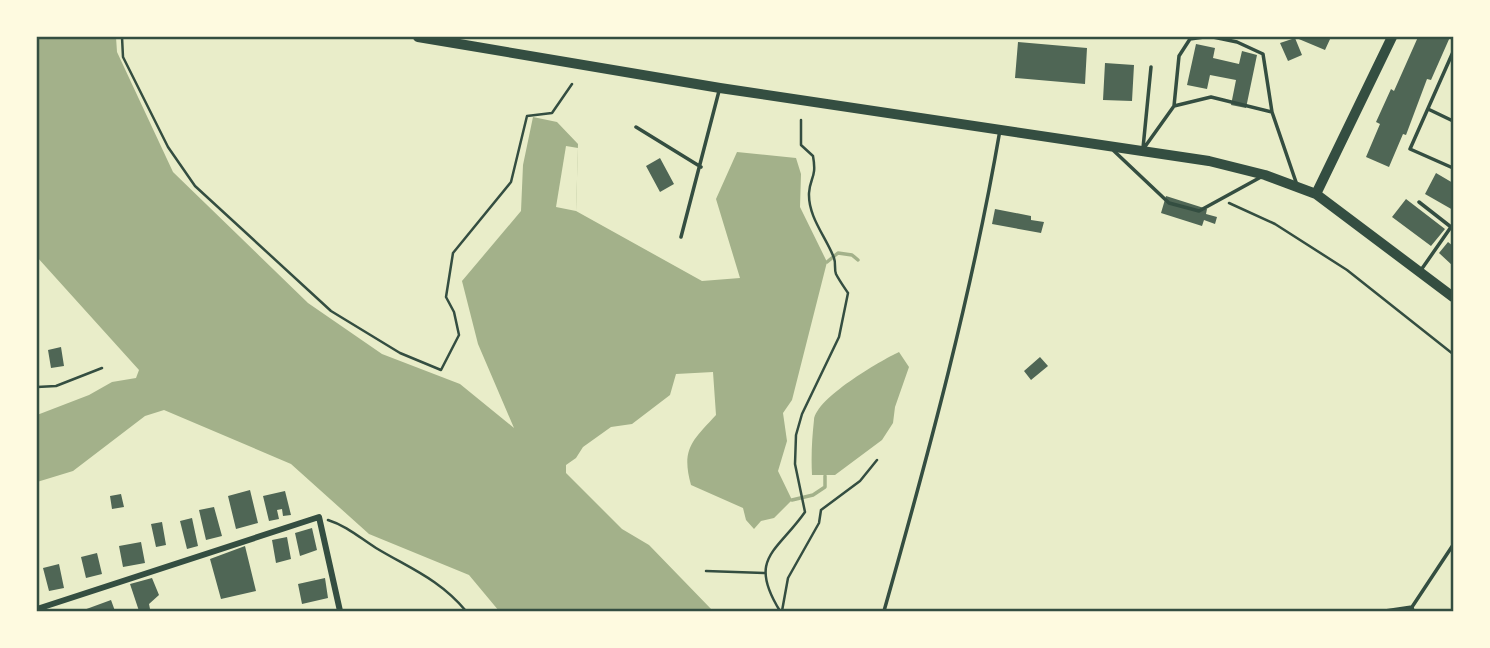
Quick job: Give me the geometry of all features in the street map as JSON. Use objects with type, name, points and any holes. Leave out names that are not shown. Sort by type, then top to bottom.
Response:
[{"type":"main road","points":[[418,37],[720,89],[1108,144],[1209,161],[1265,175],[1316,194],[1453,297]]},
{"type":"main road","points":[[1316,194],[1392,37]]},
{"type":"street","points":[[37,609],[319,517],[340,611]]},
{"type":"lane","points":[[1143,150],[1174,106],[1179,56],[1190,39],[1204,37]]},
{"type":"lane","points":[[1213,37],[1237,42],[1263,54],[1272,112],[1297,185]]},
{"type":"lane","points":[[1453,52],[1410,149],[1453,168]]},
{"type":"lane","points":[[1143,150],[1151,67]]},
{"type":"lane","points":[[681,237],[720,89]]},
{"type":"lane","points":[[1174,106],[1211,97],[1272,112]]},
{"type":"lane","points":[[1428,109],[1453,121]]},
{"type":"lane","points":[[636,127],[701,167]]},
{"type":"lane","points":[[884,611],[933,437],[984,224],[1000,128]]},
{"type":"lane","points":[[1108,144],[1170,203],[1199,211],[1265,175]]},
{"type":"lane","points":[[1419,202],[1451,227],[1420,270]]},
{"type":"lane","points":[[1385,611],[1413,609],[1453,545]]},
{"type":"path","points":[[122,37],[123,57],[168,147],[195,186],[331,311],[400,354],[441,370],[459,335],[454,312],[446,297],[453,253],[511,182],[527,116],[552,113],[572,85]]},
{"type":"path","points":[[781,611],[769,593],[765,573],[772,548],[805,512],[795,464],[796,435],[802,414],[839,337],[848,293],[835,272],[835,259],[827,247],[819,224],[811,215],[809,191],[816,173],[814,156],[800,145],[801,120]]},
{"type":"path","points":[[1220,198],[1241,211],[1275,224],[1348,270],[1453,354]]},
{"type":"path","points":[[37,387],[56,386],[102,368]]},
{"type":"path","points":[[781,611],[788,578],[819,523],[821,510],[860,481],[877,460]]},
{"type":"path","points":[[319,517],[343,525],[378,549],[433,578],[466,611]]},
{"type":"path","points":[[706,571],[765,573]]},
{"type":"shaded area","points":[[37,37],[116,37],[117,52],[173,172],[308,303],[382,354],[460,384],[514,428],[478,344],[462,281],[521,211],[523,165],[533,117],[557,122],[578,144],[576,211],[702,281],[740,278],[716,199],[737,152],[796,158],[801,174],[800,207],[827,262],[792,400],[783,413],[787,441],[778,471],[792,500],[774,518],[761,521],[754,529],[746,520],[743,508],[691,485],[688,454],[695,439],[716,415],[713,372],[676,374],[670,395],[632,424],[611,427],[583,447],[576,458],[566,465],[566,473],[622,529],[649,545],[713,611],[499,611],[469,575],[369,534],[291,464],[164,410],[145,416],[73,471],[37,482],[37,415],[89,395],[112,382],[136,378],[139,370],[37,257]]},
{"type":"shaded area","points":[[899,352],[909,367],[895,407],[893,423],[882,440],[835,475],[812,475],[814,420],[817,411],[850,381]]},
{"type":"pier","points":[[566,146],[578,148],[576,211],[556,207]]},
{"type":"building","points":[[1294,37],[1331,37],[1325,50]]},
{"type":"building","points":[[1418,37],[1450,37],[1431,80],[1427,79],[1406,135],[1403,134],[1389,167],[1366,157],[1380,124],[1376,122],[1391,89],[1394,91]]},
{"type":"building","points":[[1295,38],[1302,55],[1288,61],[1280,43]]},
{"type":"building","points":[[1018,42],[1087,48],[1085,84],[1015,78]]},
{"type":"building","points":[[1196,44],[1215,48],[1213,58],[1239,64],[1242,51],[1257,55],[1246,108],[1231,105],[1236,80],[1210,75],[1207,89],[1187,85]]},
{"type":"building","points":[[1105,63],[1134,65],[1132,101],[1103,100]]},
{"type":"building","points":[[660,158],[674,184],[660,192],[646,166]]},
{"type":"building","points":[[1436,173],[1453,183],[1453,210],[1425,194]]},
{"type":"building","points":[[1166,196],[1207,209],[1206,214],[1217,217],[1215,224],[1204,220],[1202,226],[1161,213]]},
{"type":"building","points":[[1406,199],[1445,229],[1431,246],[1392,217]]},
{"type":"building","points":[[995,209],[1031,216],[1031,220],[1044,222],[1041,233],[992,224]]},
{"type":"building","points":[[1448,242],[1453,246],[1453,266],[1439,253]]},
{"type":"building","points":[[61,347],[64,366],[51,368],[48,350]]},
{"type":"building","points":[[1040,357],[1048,366],[1031,380],[1024,371]]},
{"type":"building","points":[[250,490],[258,523],[236,529],[228,496]]},
{"type":"building","points":[[285,491],[291,515],[283,516],[282,509],[277,510],[279,519],[269,521],[263,496]]},
{"type":"building","points":[[121,494],[124,507],[112,509],[110,496]]},
{"type":"building","points":[[214,507],[222,536],[206,540],[199,510]]},
{"type":"building","points":[[192,518],[198,546],[187,549],[180,521]]},
{"type":"building","points":[[162,522],[166,545],[156,547],[151,524]]},
{"type":"building","points":[[312,528],[317,550],[300,556],[295,533]]},
{"type":"building","points":[[287,537],[291,559],[276,563],[272,540]]},
{"type":"building","points":[[141,542],[145,563],[123,567],[119,546]]},
{"type":"building","points":[[245,546],[256,591],[221,599],[210,559]]},
{"type":"building","points":[[97,553],[102,574],[86,578],[81,557]]},
{"type":"building","points":[[59,564],[64,588],[49,591],[43,568]]},
{"type":"building","points":[[152,578],[159,595],[149,604],[150,609],[139,611],[130,584]]},
{"type":"building","points":[[325,578],[328,598],[302,604],[298,584]]},
{"type":"building","points":[[111,600],[115,611],[81,611]]},
{"type":"waterway","points":[[827,262],[838,253],[852,255],[858,260]]},
{"type":"waterway","points":[[792,500],[813,495],[825,487],[825,476]]}]
